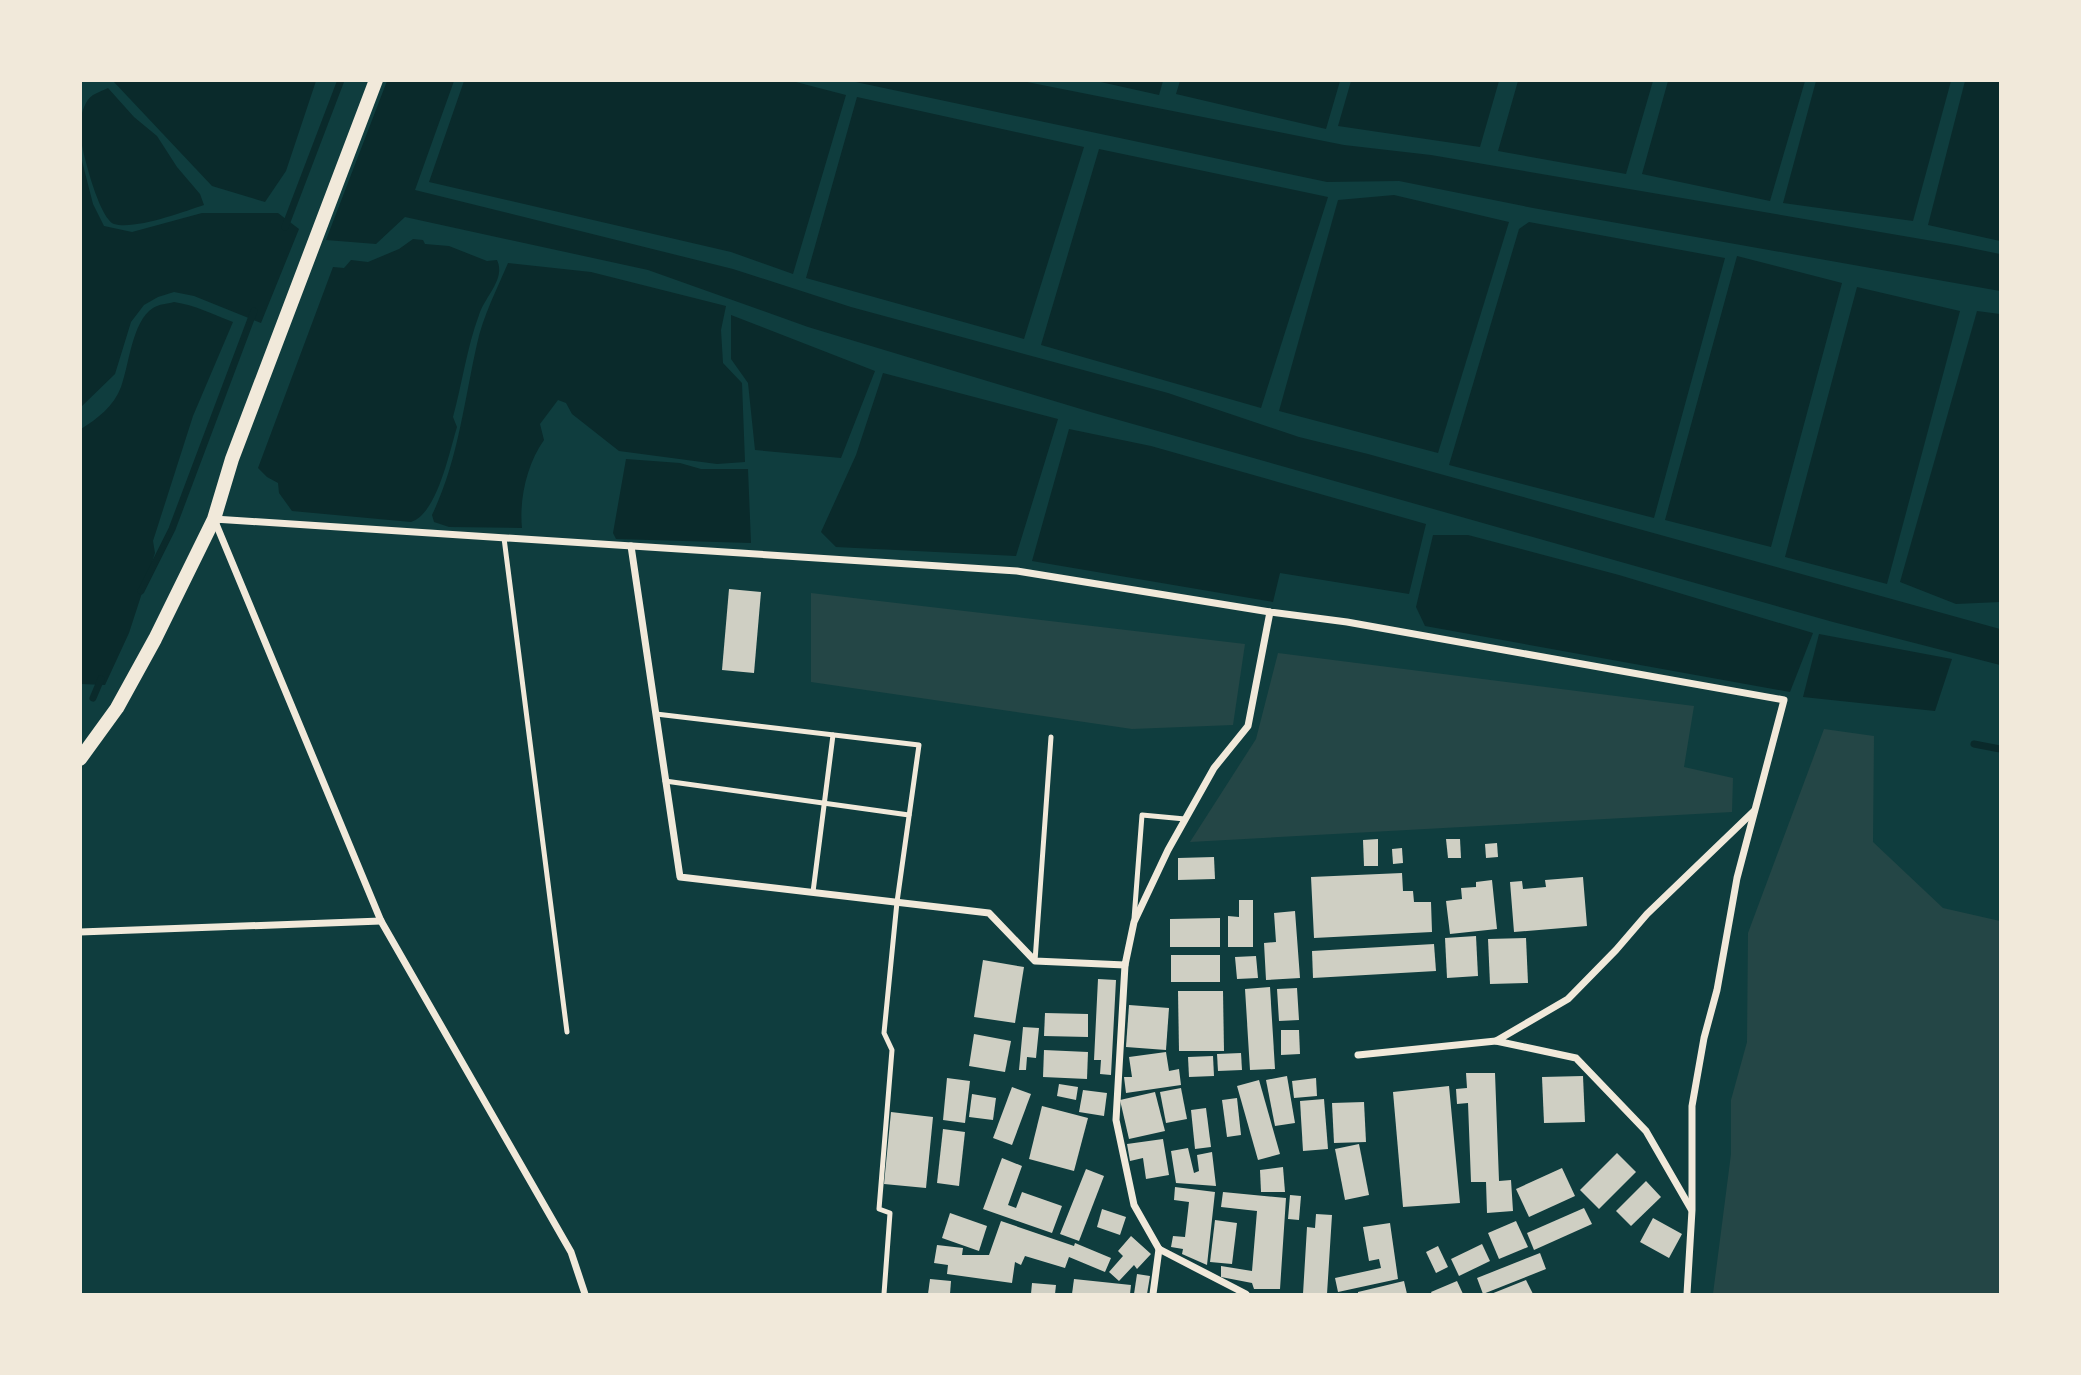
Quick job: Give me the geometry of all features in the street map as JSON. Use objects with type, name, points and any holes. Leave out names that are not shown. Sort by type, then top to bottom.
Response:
[{"type":"main road","points":[[80,759],[117,708],[155,639],[214,519],[232,458],[376,80]]},
{"type":"street","points":[[585,1294],[571,1252],[381,921],[214,519],[1017,571],[1360,624],[1784,700],[1735,890],[1692,1106],[1692,1210],[1688,1294]]},
{"type":"street","points":[[631,546],[680,877],[989,913],[1035,961],[1125,965]]},
{"type":"street","points":[[1246,1294],[1159,1249],[1134,1205],[1116,1120],[1125,965],[1134,922],[1185,819],[1214,768],[1248,726],[1270,612]]},
{"type":"street","points":[[1496,1041],[1568,999],[1647,914],[1756,809]]},
{"type":"street","points":[[80,932],[381,921]]},
{"type":"street","points":[[1358,1055],[1496,1041],[1576,1058],[1646,1131],[1692,1210]]},
{"type":"street","points":[[1153,1294],[1159,1249]]},
{"type":"lane","points":[[504,538],[567,1032]]},
{"type":"lane","points":[[656,714],[919,745],[897,902],[884,1033],[892,1050],[879,1209],[890,1213],[884,1294]]},
{"type":"lane","points":[[813,892],[834,735]]},
{"type":"lane","points":[[1035,961],[1051,737]]},
{"type":"lane","points":[[665,781],[909,815]]},
{"type":"lane","points":[[1134,922],[1142,815],[1185,819]]},
{"type":"shaded area","points":[[1180,80],[1340,81],[1326,129],[1176,94]]},
{"type":"shaded area","points":[[1351,80],[1499,81],[1480,147],[1338,126]]},
{"type":"shaded area","points":[[113,81],[316,81],[286,171],[265,202],[212,186]]},
{"type":"shaded area","points":[[387,81],[454,81],[415,190],[733,269],[851,307],[1168,393],[1299,437],[2000,629],[2000,665],[1833,622],[1094,413],[808,327],[648,270],[405,217],[376,244],[326,240]]},
{"type":"shaded area","points":[[464,81],[792,81],[846,95],[793,274],[731,252],[429,182]]},
{"type":"shaded area","points":[[851,81],[1022,81],[1344,145],[1431,155],[1956,245],[2000,254],[2000,291],[1533,208],[1399,181],[1327,182]]},
{"type":"shaded area","points":[[1096,81],[1163,81],[1159,95]]},
{"type":"shaded area","points":[[1518,81],[1653,81],[1626,174],[1498,151]]},
{"type":"shaded area","points":[[1668,81],[1805,81],[1770,201],[1642,174]]},
{"type":"shaded area","points":[[1816,81],[1951,81],[1913,221],[1783,203]]},
{"type":"shaded area","points":[[1965,81],[2000,81],[2000,241],[1928,225]]},
{"type":"shaded area","points":[[108,88],[134,117],[157,136],[177,167],[200,194],[204,205],[134,225],[114,224],[108,219],[92,183],[84,154],[80,122],[90,97]]},
{"type":"shaded area","points":[[857,97],[1084,147],[1024,339],[806,278]]},
{"type":"shaded area","points":[[1099,149],[1328,197],[1261,408],[1041,345]]},
{"type":"shaded area","points":[[81,157],[93,204],[104,226],[132,232],[202,213],[278,213],[299,229],[261,323],[194,296],[174,292],[158,297],[144,305],[131,322],[115,374],[81,407]]},
{"type":"shaded area","points":[[1394,195],[1509,222],[1438,453],[1279,411],[1338,200]]},
{"type":"shaded area","points":[[1529,222],[1725,258],[1654,518],[1449,465],[1519,229]]},
{"type":"shaded area","points":[[413,239],[423,240],[425,244],[449,246],[487,261],[497,260],[499,267],[497,281],[482,308],[471,340],[453,417],[457,427],[435,495],[420,517],[411,522],[292,511],[279,493],[278,483],[258,468],[333,267],[344,268],[351,260],[368,262],[399,249]]},
{"type":"shaded area","points":[[1737,256],[1842,283],[1771,547],[1665,520]]},
{"type":"shaded area","points":[[508,263],[591,272],[726,306],[721,330],[723,363],[742,383],[745,462],[717,464],[619,451],[572,414],[566,403],[558,400],[540,424],[544,440],[533,460],[526,482],[522,528],[449,527],[434,522],[432,515],[454,452],[480,334]]},
{"type":"shaded area","points":[[1857,287],[1960,311],[1887,584],[1785,557]]},
{"type":"shaded area","points":[[174,302],[233,322],[193,416],[153,541],[155,553],[129,633],[105,685],[81,684],[81,429],[104,411],[118,394],[132,344],[146,314],[155,307]]},
{"type":"shaded area","points":[[1977,311],[2000,314],[2000,602],[1956,604],[1900,582]]},
{"type":"shaded area","points":[[731,315],[875,371],[841,458],[755,450],[748,383],[731,359]]},
{"type":"shaded area","points":[[883,373],[1058,419],[1016,556],[836,547],[821,532],[856,455]]},
{"type":"shaded area","points":[[1069,429],[1151,446],[1426,524],[1409,594],[1280,573],[1273,602],[1032,561]]},
{"type":"shaded area","points":[[626,459],[680,463],[701,469],[748,469],[751,543],[616,539],[613,533]]},
{"type":"shaded area","points":[[1433,535],[1468,535],[1619,575],[1813,633],[1790,692],[1425,626],[1416,607]]},
{"type":"shaded area","points":[[811,593],[1245,644],[1233,725],[1132,729],[811,682]]},
{"type":"shaded area","points":[[1819,634],[1952,659],[1935,711],[1803,697]]},
{"type":"shaded area","points":[[1278,653],[1694,706],[1684,767],[1733,778],[1732,812],[1190,842],[1256,739]]},
{"type":"shaded area","points":[[1824,729],[1874,736],[1873,842],[1943,908],[2000,921],[2000,1294],[1713,1294],[1731,1154],[1731,1100],[1747,1042],[1748,933]]},
{"type":"building","points":[[729,589],[761,592],[754,673],[722,670]]},
{"type":"building","points":[[1378,839],[1378,866],[1364,866],[1363,840]]},
{"type":"building","points":[[1446,839],[1460,839],[1461,858],[1448,858]]},
{"type":"building","points":[[1497,843],[1498,857],[1486,858],[1485,844]]},
{"type":"building","points":[[1402,848],[1403,863],[1393,864],[1392,849]]},
{"type":"building","points":[[1214,857],[1215,879],[1178,880],[1178,858]]},
{"type":"building","points":[[1402,873],[1403,891],[1413,891],[1414,902],[1431,902],[1432,932],[1314,938],[1311,877]]},
{"type":"building","points":[[1583,877],[1587,926],[1514,932],[1510,882],[1522,881],[1523,889],[1546,887],[1545,880]]},
{"type":"building","points":[[1492,880],[1497,929],[1450,934],[1446,901],[1462,899],[1461,888],[1476,887],[1476,882]]},
{"type":"building","points":[[1239,900],[1253,900],[1253,947],[1228,947],[1228,916],[1239,917]]},
{"type":"building","points":[[1295,911],[1300,978],[1266,980],[1264,943],[1276,942],[1274,913]]},
{"type":"building","points":[[1220,918],[1220,947],[1170,947],[1170,919]]},
{"type":"building","points":[[1476,936],[1478,976],[1447,978],[1445,938]]},
{"type":"building","points":[[1526,938],[1528,983],[1490,984],[1488,939]]},
{"type":"building","points":[[1434,944],[1436,971],[1313,978],[1312,951]]},
{"type":"building","points":[[1171,955],[1220,955],[1220,982],[1171,982]]},
{"type":"building","points":[[1256,956],[1258,978],[1237,979],[1235,957]]},
{"type":"building","points":[[983,960],[1024,967],[1015,1023],[974,1017]]},
{"type":"building","points":[[1098,979],[1116,980],[1111,1075],[1100,1074],[1101,1060],[1094,1060]]},
{"type":"building","points":[[1270,987],[1275,1069],[1250,1070],[1245,989]]},
{"type":"building","points":[[1297,988],[1299,1020],[1279,1021],[1277,989]]},
{"type":"building","points":[[1178,991],[1223,991],[1224,1051],[1179,1051]]},
{"type":"building","points":[[1129,1005],[1169,1008],[1166,1050],[1126,1047]]},
{"type":"building","points":[[1045,1013],[1088,1014],[1088,1037],[1044,1036]]},
{"type":"building","points":[[1023,1027],[1039,1028],[1036,1058],[1027,1057],[1026,1070],[1019,1070]]},
{"type":"building","points":[[1281,1030],[1299,1030],[1300,1054],[1281,1055]]},
{"type":"building","points":[[974,1034],[1011,1041],[1005,1072],[969,1066]]},
{"type":"building","points":[[1044,1050],[1088,1052],[1087,1079],[1043,1077]]},
{"type":"building","points":[[1166,1052],[1169,1071],[1179,1069],[1181,1085],[1126,1093],[1124,1077],[1132,1077],[1129,1057]]},
{"type":"building","points":[[1241,1053],[1242,1070],[1218,1071],[1217,1054]]},
{"type":"building","points":[[1213,1056],[1214,1076],[1189,1077],[1188,1057]]},
{"type":"building","points":[[1466,1073],[1495,1073],[1499,1181],[1511,1180],[1513,1211],[1487,1213],[1486,1182],[1471,1182],[1468,1103],[1457,1104],[1456,1089],[1467,1088]]},
{"type":"building","points":[[1287,1076],[1295,1123],[1275,1126],[1266,1080]]},
{"type":"building","points":[[1583,1076],[1585,1122],[1544,1123],[1542,1077]]},
{"type":"building","points":[[947,1078],[970,1081],[965,1123],[943,1120]]},
{"type":"building","points":[[1316,1078],[1317,1096],[1294,1098],[1292,1081]]},
{"type":"building","points":[[1259,1080],[1280,1154],[1258,1160],[1237,1086]]},
{"type":"building","points":[[1059,1084],[1078,1087],[1076,1100],[1057,1096]]},
{"type":"building","points":[[1449,1086],[1460,1203],[1403,1207],[1393,1092]]},
{"type":"building","points":[[1012,1087],[1031,1094],[1012,1145],[993,1138]]},
{"type":"building","points":[[1181,1088],[1187,1119],[1166,1123],[1160,1092]]},
{"type":"building","points":[[1083,1090],[1107,1093],[1104,1116],[1079,1112]]},
{"type":"building","points":[[1155,1092],[1165,1131],[1129,1139],[1120,1100]]},
{"type":"building","points":[[972,1094],[996,1098],[993,1120],[969,1117]]},
{"type":"building","points":[[1237,1098],[1241,1135],[1227,1137],[1222,1100]]},
{"type":"building","points":[[1324,1099],[1328,1149],[1303,1151],[1300,1101]]},
{"type":"building","points":[[1364,1102],[1366,1142],[1334,1143],[1332,1103]]},
{"type":"building","points":[[1042,1106],[1088,1118],[1074,1171],[1029,1159]]},
{"type":"building","points":[[1206,1108],[1211,1147],[1195,1149],[1191,1110]]},
{"type":"building","points":[[891,1112],[933,1117],[926,1188],[884,1184]]},
{"type":"building","points":[[943,1129],[965,1132],[959,1186],[937,1183]]},
{"type":"building","points":[[1163,1139],[1169,1175],[1146,1179],[1143,1158],[1130,1161],[1127,1144]]},
{"type":"building","points":[[1359,1144],[1369,1195],[1345,1200],[1335,1149]]},
{"type":"building","points":[[1188,1148],[1194,1173],[1199,1171],[1197,1155],[1212,1152],[1216,1186],[1176,1183],[1171,1151]]},
{"type":"building","points":[[1617,1153],[1636,1172],[1599,1209],[1580,1190]]},
{"type":"building","points":[[1002,1158],[1022,1166],[1008,1205],[1016,1208],[1022,1192],[1062,1206],[1052,1233],[983,1209]]},
{"type":"building","points":[[1283,1167],[1285,1192],[1261,1192],[1260,1170]]},
{"type":"building","points":[[1562,1168],[1575,1196],[1529,1217],[1516,1189]]},
{"type":"building","points":[[1086,1169],[1104,1176],[1079,1241],[1060,1234]]},
{"type":"building","points":[[1646,1181],[1661,1197],[1631,1226],[1616,1211]]},
{"type":"building","points":[[1175,1187],[1215,1192],[1207,1265],[1182,1254],[1183,1249],[1171,1247],[1173,1236],[1185,1237],[1189,1202],[1174,1200]]},
{"type":"building","points":[[1223,1192],[1286,1198],[1280,1289],[1254,1289],[1252,1283],[1221,1277],[1221,1266],[1252,1271],[1257,1211],[1221,1207]]},
{"type":"building","points":[[1290,1195],[1301,1196],[1299,1220],[1288,1219]]},
{"type":"building","points":[[1584,1208],[1592,1224],[1534,1250],[1527,1233]]},
{"type":"building","points":[[1102,1209],[1126,1217],[1120,1235],[1097,1227]]},
{"type":"building","points":[[950,1213],[987,1226],[979,1251],[942,1238]]},
{"type":"building","points":[[1316,1214],[1332,1215],[1327,1294],[1303,1294],[1307,1227],[1315,1228]]},
{"type":"building","points":[[1653,1218],[1682,1234],[1669,1258],[1640,1242]]},
{"type":"building","points":[[1215,1220],[1237,1223],[1232,1264],[1210,1262]]},
{"type":"building","points":[[1001,1221],[1074,1246],[1075,1243],[1111,1258],[1105,1272],[1069,1257],[1065,1268],[1025,1256],[1021,1265],[1015,1262],[1012,1283],[947,1274],[948,1265],[934,1263],[937,1245],[963,1248],[962,1255],[989,1255]]},
{"type":"building","points":[[1516,1221],[1528,1247],[1499,1259],[1488,1233]]},
{"type":"building","points":[[1390,1223],[1398,1279],[1338,1292],[1335,1278],[1381,1268],[1379,1259],[1369,1261],[1363,1227]]},
{"type":"building","points":[[1131,1236],[1151,1254],[1137,1269],[1134,1265],[1119,1281],[1109,1272],[1123,1256],[1118,1251]]},
{"type":"building","points":[[1482,1244],[1490,1261],[1459,1276],[1451,1259]]},
{"type":"building","points":[[1438,1246],[1448,1267],[1436,1273],[1426,1252]]},
{"type":"building","points":[[1540,1253],[1546,1269],[1483,1294],[1477,1278]]},
{"type":"building","points":[[1137,1274],[1150,1276],[1147,1294],[1134,1294]]},
{"type":"building","points":[[930,1279],[951,1281],[950,1294],[928,1294]]},
{"type":"building","points":[[1074,1279],[1131,1285],[1130,1294],[1072,1294]]},
{"type":"building","points":[[1526,1280],[1533,1294],[1491,1294]]},
{"type":"building","points":[[1404,1281],[1407,1294],[1358,1294],[1358,1292]]},
{"type":"building","points":[[1457,1281],[1463,1294],[1431,1292]]},
{"type":"building","points":[[1032,1283],[1056,1285],[1055,1294],[1031,1294]]},
{"type":"waterway","points":[[285,227],[341,80]]},
{"type":"waterway","points":[[141,591],[172,529],[254,311]]},
{"type":"waterway","points":[[93,698],[101,679]]},
{"type":"waterway","points":[[1974,744],[2000,749]]}]
